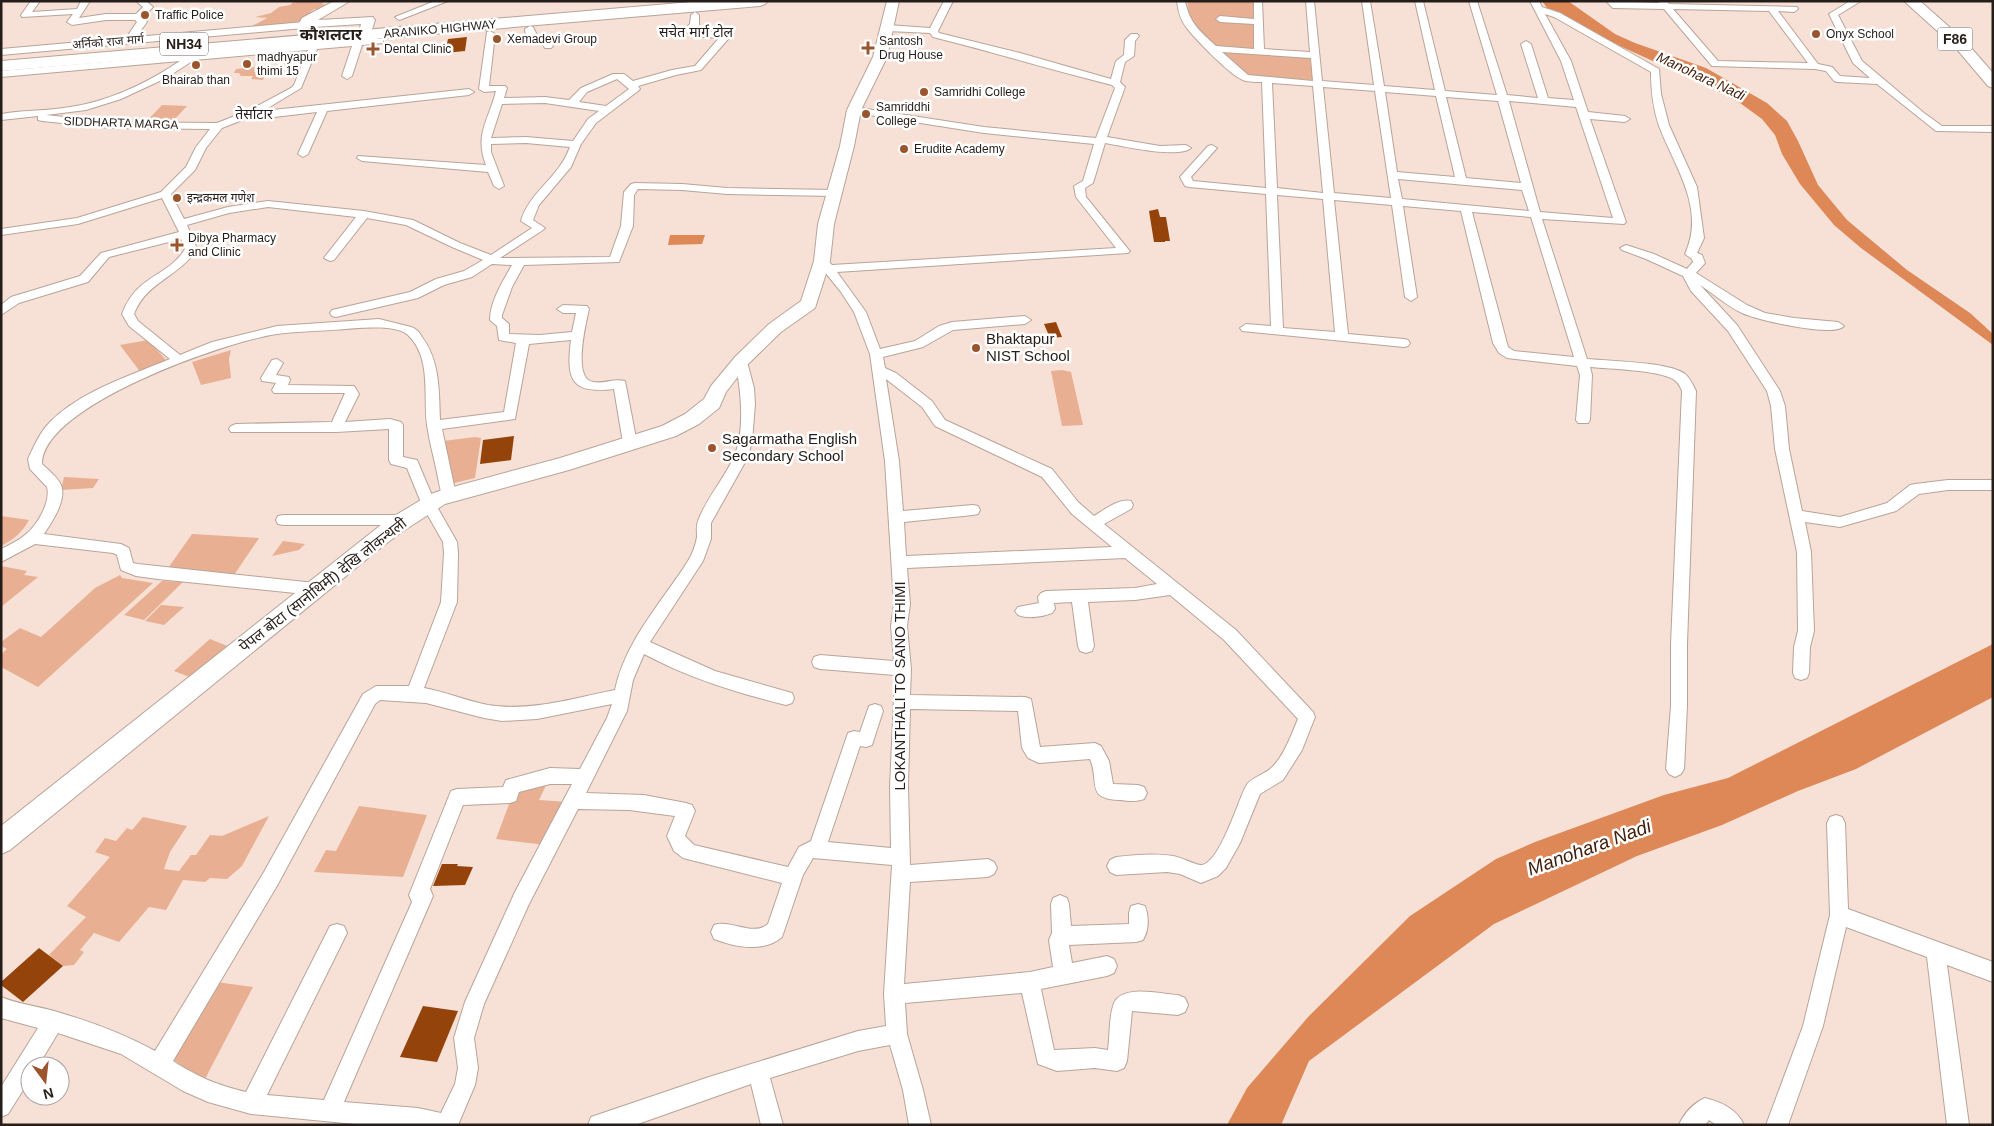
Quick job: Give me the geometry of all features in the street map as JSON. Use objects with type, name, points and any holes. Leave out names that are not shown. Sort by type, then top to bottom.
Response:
[{"type":"highway","name":"ARANIKO HIGHWAY","points":[[1,66],[680,1]]},
{"type":"highway","name":"ARANIKO HIGHWAY","points":[[1,60],[760,1]]},
{"type":"main road","points":[[304,25],[306,22],[344,1]]},
{"type":"main road","name":"पेपल बोटा (सानोथिमी) देखि लोकन्थली","points":[[6,833],[315,589],[405,520],[429,505],[449,495],[531,474],[669,431],[692,419],[712,403],[718,390],[741,361],[775,328],[809,304],[826,265],[826,224],[847,146],[854,110],[880,56],[893,1]]},
{"type":"main road","name":"F86","points":[[1911,1],[1960,44],[1993,83]]},
{"type":"main road","points":[[304,25],[364,31]]},
{"type":"street","points":[[36,1],[25,15],[79,11]]},
{"type":"street","points":[[86,1],[72,22],[106,17],[138,17],[149,7],[140,1]]},
{"type":"street","points":[[399,17],[444,1]]},
{"type":"street","points":[[933,31],[949,1]]},
{"type":"street","points":[[1182,1],[1187,22],[1241,76],[1267,80],[1582,104]]},
{"type":"street","points":[[1258,1],[1259,51]]},
{"type":"street","points":[[1310,1],[1342,337]]},
{"type":"street","points":[[1366,1],[1411,296]]},
{"type":"street","points":[[1420,1],[1439,93],[1461,181]]},
{"type":"street","points":[[1473,1],[1519,152],[1527,187],[1586,375],[1583,420]]},
{"type":"street","points":[[1610,1],[1613,5],[1664,4],[1794,8]]},
{"type":"street","points":[[1857,1],[1833,14],[1853,55],[1877,81],[1940,129],[1993,129]]},
{"type":"street","points":[[1664,4],[1715,64],[1815,66],[1829,69],[1837,79],[1877,81]]},
{"type":"street","points":[[1212,148],[1186,178],[1189,184],[1620,222],[1566,61],[1536,5]]},
{"type":"street","points":[[1536,5],[1656,71],[1656,94],[1664,125],[1692,187],[1695,202],[1698,238],[1691,254],[1698,257],[1699,263],[1688,275]]},
{"type":"street","points":[[1771,8],[1815,66]]},
{"type":"street","points":[[631,85],[675,72],[694,70],[716,50],[726,36],[691,32],[689,30],[694,25],[696,15]]},
{"type":"street","points":[[129,41],[142,22],[138,17]]},
{"type":"street","points":[[1220,19],[1258,22]]},
{"type":"street","name":"अर्निको राज मार्ग","points":[[1,52],[304,25]]},
{"type":"street","points":[[826,265],[1124,251],[1081,197],[1079,189],[1079,186],[1088,183],[1100,140],[1120,87],[1115,83],[1017,55],[936,35],[933,31],[888,28]]},
{"type":"street","points":[[530,29],[530,33],[535,38],[543,38],[548,46]]},
{"type":"street","points":[[346,76],[364,31]]},
{"type":"street","points":[[1,74],[314,46],[364,31],[380,41]]},
{"type":"street","points":[[490,34],[484,89],[502,88],[499,101],[486,132],[486,152],[499,186]]},
{"type":"street","points":[[1115,83],[1121,62],[1129,56],[1130,40],[1134,36]]},
{"type":"street","points":[[1526,44],[1544,101]]},
{"type":"street","points":[[1,232],[78,221],[165,194],[191,168],[201,148],[218,126],[254,112],[284,97],[298,86],[314,46]]},
{"type":"street","points":[[1212,49],[1314,55]]},
{"type":"street","points":[[1,117],[71,110],[108,100],[138,89],[192,58]]},
{"type":"street","points":[[336,313],[414,295],[440,282],[468,274],[537,230],[538,228],[527,221],[528,215],[536,201],[556,180],[572,159],[576,144],[592,122],[635,89],[621,76],[616,76],[584,90],[572,103]]},
{"type":"street","points":[[1267,80],[1277,331]]},
{"type":"street","points":[[254,112],[266,114],[323,109],[469,92]]},
{"type":"street","points":[[499,101],[523,99],[608,108]]},
{"type":"street","points":[[303,154],[323,109]]},
{"type":"street","points":[[854,110],[984,130],[1100,140],[1160,149],[1186,148]]},
{"type":"street","name":"SIDDHARTA MARGA","points":[[25,114],[34,117],[86,124],[218,126]]},
{"type":"street","points":[[1585,115],[1625,119]]},
{"type":"street","points":[[486,141],[526,140],[576,144]]},
{"type":"street","points":[[362,158],[492,168]]},
{"type":"street","points":[[1394,176],[1527,187]]},
{"type":"street","points":[[1,311],[15,300],[84,279],[90,275],[100,259],[106,255],[184,229],[228,210],[268,204],[364,214],[410,222],[491,259],[505,263],[615,260],[628,221],[630,208],[628,196],[630,189],[635,186],[835,194]]},
{"type":"street","points":[[165,194],[191,244],[189,253],[184,259],[146,285],[136,298],[128,314],[133,323],[179,360]]},
{"type":"street","points":[[1466,209],[1499,343],[1503,350],[1511,355],[1657,370],[1679,375],[1686,380],[1690,391],[1675,769]]},
{"type":"street","points":[[330,258],[364,214]]},
{"type":"street","points":[[1626,248],[1646,254],[1688,275],[1750,312],[1794,322],[1838,326]]},
{"type":"street","points":[[520,262],[506,287],[496,315],[496,320],[504,324],[503,337],[523,341],[577,335]]},
{"type":"street","name":"LOKANTHALI TO SANO THIMI","points":[[826,265],[846,290],[860,312],[876,354],[892,462],[900,562],[902,604],[899,626],[903,670],[899,787],[901,865],[894,994],[897,1034],[913,1090],[920,1125]]},
{"type":"street","points":[[1688,275],[1695,288],[1733,328],[1773,391],[1778,406],[1782,449],[1804,552],[1806,631],[1802,647],[1801,674]]},
{"type":"street","points":[[563,309],[583,309],[575,353],[578,378],[588,386],[620,384],[630,443]]},
{"type":"street","points":[[876,354],[919,344],[943,329],[952,326],[1024,320]]},
{"type":"street","points":[[1,556],[32,538],[41,526],[56,492],[54,486],[35,465],[35,459],[54,426],[71,412],[92,400],[216,345],[277,330],[388,324],[412,332],[423,347],[431,369],[434,425],[449,495]]},
{"type":"street","points":[[1246,328],[1404,343]]},
{"type":"street","points":[[434,425],[510,416],[523,341]]},
{"type":"street","points":[[1,1007],[8,1011],[54,1021],[126,1046],[190,1084],[215,1095],[251,1104],[418,1119],[447,1125],[465,1085],[468,1068],[464,1038],[475,1002],[522,898],[614,722],[623,694],[625,680],[640,644],[696,561],[704,539],[704,523],[741,458],[745,441],[748,404],[747,388],[741,361]]},
{"type":"street","points":[[277,363],[267,378],[284,380],[278,390],[349,389],[352,394],[336,427]]},
{"type":"street","points":[[880,371],[891,376],[927,404],[940,423],[1047,473],[1062,490],[1069,503],[1230,635],[1307,717],[1296,745],[1277,774],[1253,788],[1246,809],[1223,857],[1209,872],[1202,874],[1191,872],[1183,866],[1159,864],[1116,866]]},
{"type":"street","points":[[236,429],[396,425],[396,460],[412,464],[429,505],[450,542],[449,602],[414,694]]},
{"type":"street","points":[[387,465],[410,463]]},
{"type":"street","points":[[1795,515],[1840,522],[1869,512],[1891,508],[1916,489],[1948,485],[1993,485]]},
{"type":"street","points":[[1093,523],[1126,505]]},
{"type":"street","points":[[897,517],[973,510]]},
{"type":"street","points":[[283,520],[405,520]]},
{"type":"street","points":[[32,538],[116,548],[124,552],[126,566],[136,570],[205,579],[237,580],[315,589]]},
{"type":"street","points":[[900,562],[1127,552]]},
{"type":"street","points":[[1023,611],[1047,609],[1046,596],[1135,594],[1173,588]]},
{"type":"street","points":[[1080,596],[1086,646]]},
{"type":"street","points":[[640,644],[692,670],[730,683],[786,698]]},
{"type":"street","points":[[820,662],[903,670]]},
{"type":"street","points":[[159,1064],[271,878],[369,699],[376,693],[414,694],[454,702],[488,713],[506,713],[568,706],[623,694]]},
{"type":"street","points":[[901,702],[1025,704],[1031,748],[1034,753],[1039,755],[1095,751],[1100,761],[1105,790],[1107,792],[1138,793]]},
{"type":"street","points":[[816,849],[854,738],[866,740],[875,711]]},
{"type":"street","points":[[330,1110],[424,896],[418,895],[458,797],[510,794],[512,786],[550,776],[585,777]]},
{"type":"street","points":[[572,800],[640,801],[686,810],[676,836],[680,845],[689,852],[793,877]]},
{"type":"street","points":[[1777,1125],[1813,1026],[1839,915],[1836,823]]},
{"type":"street","points":[[721,932],[762,938],[772,934],[793,877],[805,851],[810,849],[901,865],[988,868]]},
{"type":"street","points":[[1060,904],[1062,936],[1059,940],[1064,975]]},
{"type":"street","points":[[1062,936],[1136,933],[1138,930],[1138,914]]},
{"type":"street","points":[[1839,915],[1993,972]]},
{"type":"street","points":[[251,1104],[337,933]]},
{"type":"street","points":[[1936,952],[1958,1125]]},
{"type":"street","points":[[894,994],[947,991],[1030,982],[1107,966]]},
{"type":"street","points":[[1030,982],[1045,1057],[1057,1061],[1081,1058],[1117,1061],[1123,1006],[1129,1001],[1178,1005]]},
{"type":"street","points":[[1,1108],[54,1021]]},
{"type":"street","points":[[599,1125],[630,1116],[709,1087],[757,1074],[858,1041],[897,1034]]},
{"type":"street","points":[[757,1074],[762,1084],[772,1125]]},
{"type":"street","points":[[1690,1125],[1705,1109],[1717,1112],[1733,1125]]},
{"type":"shaded area","points":[[295,1],[326,1],[322,4],[330,6],[322,10],[315,9],[310,12],[317,13],[293,24],[250,27],[267,18],[255,17],[271,13],[279,7],[290,5]]},
{"type":"shaded area","points":[[1187,1],[1255,1],[1255,17],[1251,19],[1255,26],[1255,47],[1249,49],[1214,46],[1195,28],[1190,18]]},
{"type":"shaded area","points":[[1222,51],[1310,58],[1313,80],[1246,76]]},
{"type":"shaded area","points":[[255,67],[254,72],[267,70],[263,80],[251,79],[253,76],[241,76],[239,73],[234,73],[236,69]]},
{"type":"shaded area","points":[[162,105],[187,106],[171,123],[144,124]]},
{"type":"shaded area","points":[[148,340],[166,360],[165,363],[141,373],[120,345]]},
{"type":"shaded area","points":[[231,350],[229,359],[231,378],[201,385],[192,362]]},
{"type":"shaded area","points":[[1062,370],[1071,372],[1083,425],[1062,426],[1051,371]]},
{"type":"shaded area","points":[[481,438],[475,478],[450,484],[443,441]]},
{"type":"shaded area","points":[[64,477],[99,479],[93,488],[61,490]]},
{"type":"shaded area","points":[[1,516],[29,520],[17,535],[1,546]]},
{"type":"shaded area","points":[[192,534],[259,538],[232,578],[166,571]]},
{"type":"shaded area","points":[[283,541],[305,544],[299,550],[272,556]]},
{"type":"shaded area","points":[[1,566],[27,571],[24,575],[38,577],[1,607]]},
{"type":"shaded area","points":[[120,575],[122,578],[153,583],[38,687],[1,667],[1,654],[7,649],[1,646],[1,642],[20,628],[41,637],[95,588]]},
{"type":"shaded area","points":[[162,581],[183,582],[144,620],[124,615]]},
{"type":"shaded area","points":[[161,605],[184,607],[164,625],[145,621]]},
{"type":"shaded area","points":[[210,639],[235,649],[197,680],[174,671]]},
{"type":"shaded area","points":[[549,779],[539,800],[567,802],[546,845],[496,839],[515,788]]},
{"type":"shaded area","points":[[359,806],[427,815],[403,877],[314,872],[326,850],[336,851]]},
{"type":"shaded area","points":[[269,816],[242,866],[227,879],[210,878],[205,882],[183,880],[166,910],[149,907],[119,942],[94,933],[80,950],[84,952],[74,965],[63,966],[49,955],[86,917],[67,906],[110,857],[95,852],[105,838],[116,841],[127,828],[132,830],[143,817],[187,826],[170,852],[164,869],[179,871],[191,855],[196,855],[210,835],[222,836]]},
{"type":"shaded area","points":[[216,982],[253,987],[204,1081],[171,1058]]},
{"type":"water","name":"Manohara Nadi","points":[[1542,1],[1568,1],[1615,34],[1706,68],[1767,103],[1787,121],[1818,185],[1847,220],[1907,270],[1970,313],[1993,334],[1993,345],[1861,248],[1834,225],[1800,184],[1782,154],[1775,135],[1762,119],[1740,103],[1714,89],[1620,46],[1547,8]]},
{"type":"water","points":[[670,235],[705,235],[702,244],[668,245]]},
{"type":"water","name":"Manohara Nadi","points":[[1993,644],[1993,697],[1856,769],[1798,791],[1722,825],[1637,856],[1494,924],[1309,1061],[1281,1125],[1227,1125],[1247,1088],[1309,1016],[1410,916],[1496,859],[1535,842],[1664,795],[1728,778]]},
{"type":"building","points":[[467,37],[465,51],[445,53],[448,39]]},
{"type":"building","points":[[1158,209],[1160,217],[1166,217],[1170,241],[1154,242],[1149,211]]},
{"type":"building","points":[[1056,322],[1062,337],[1050,338],[1044,324]]},
{"type":"building","points":[[514,436],[511,460],[480,464],[483,440]]},
{"type":"building","points":[[442,864],[458,864],[457,866],[473,867],[465,885],[433,886]]},
{"type":"building","points":[[39,948],[63,966],[23,1002],[1,985],[1,982]]},
{"type":"building","points":[[423,1006],[458,1011],[437,1062],[400,1057]]},
{"type":"place","name":"Traffic Police","points":[[145,15]]},
{"type":"place","name":"Onyx School","points":[[1816,34]]},
{"type":"place","name":"Xemadevi Group","points":[[497,39]]},
{"type":"place","name":"Santosh Drug House","points":[[868,48]]},
{"type":"place","name":"Dental Clinic","points":[[373,49]]},
{"type":"place","name":"madhyapur thimi 15","points":[[247,64]]},
{"type":"place","name":"Bhairab than","points":[[196,65]]},
{"type":"place","name":"Samridhi College","points":[[924,92]]},
{"type":"place","name":"Samriddhi College","points":[[866,114]]},
{"type":"place","name":"Erudite Academy","points":[[904,149]]},
{"type":"place","name":"इन्द्रकमल गणेश","points":[[177,198]]},
{"type":"place","name":"Dibya Pharmacy and Clinic","points":[[177,245]]},
{"type":"place","name":"Bhaktapur NIST School","points":[[976,348]]},
{"type":"place","name":"Sagarmatha English Secondary School","points":[[712,448]]},
{"type":"district","name":"सचेत मार्ग टोल","points":[[696,32]]},
{"type":"district","name":"कौशलटार","points":[[331,34]]},
{"type":"district","name":"तेर्साटार","points":[[254,114]]}]
